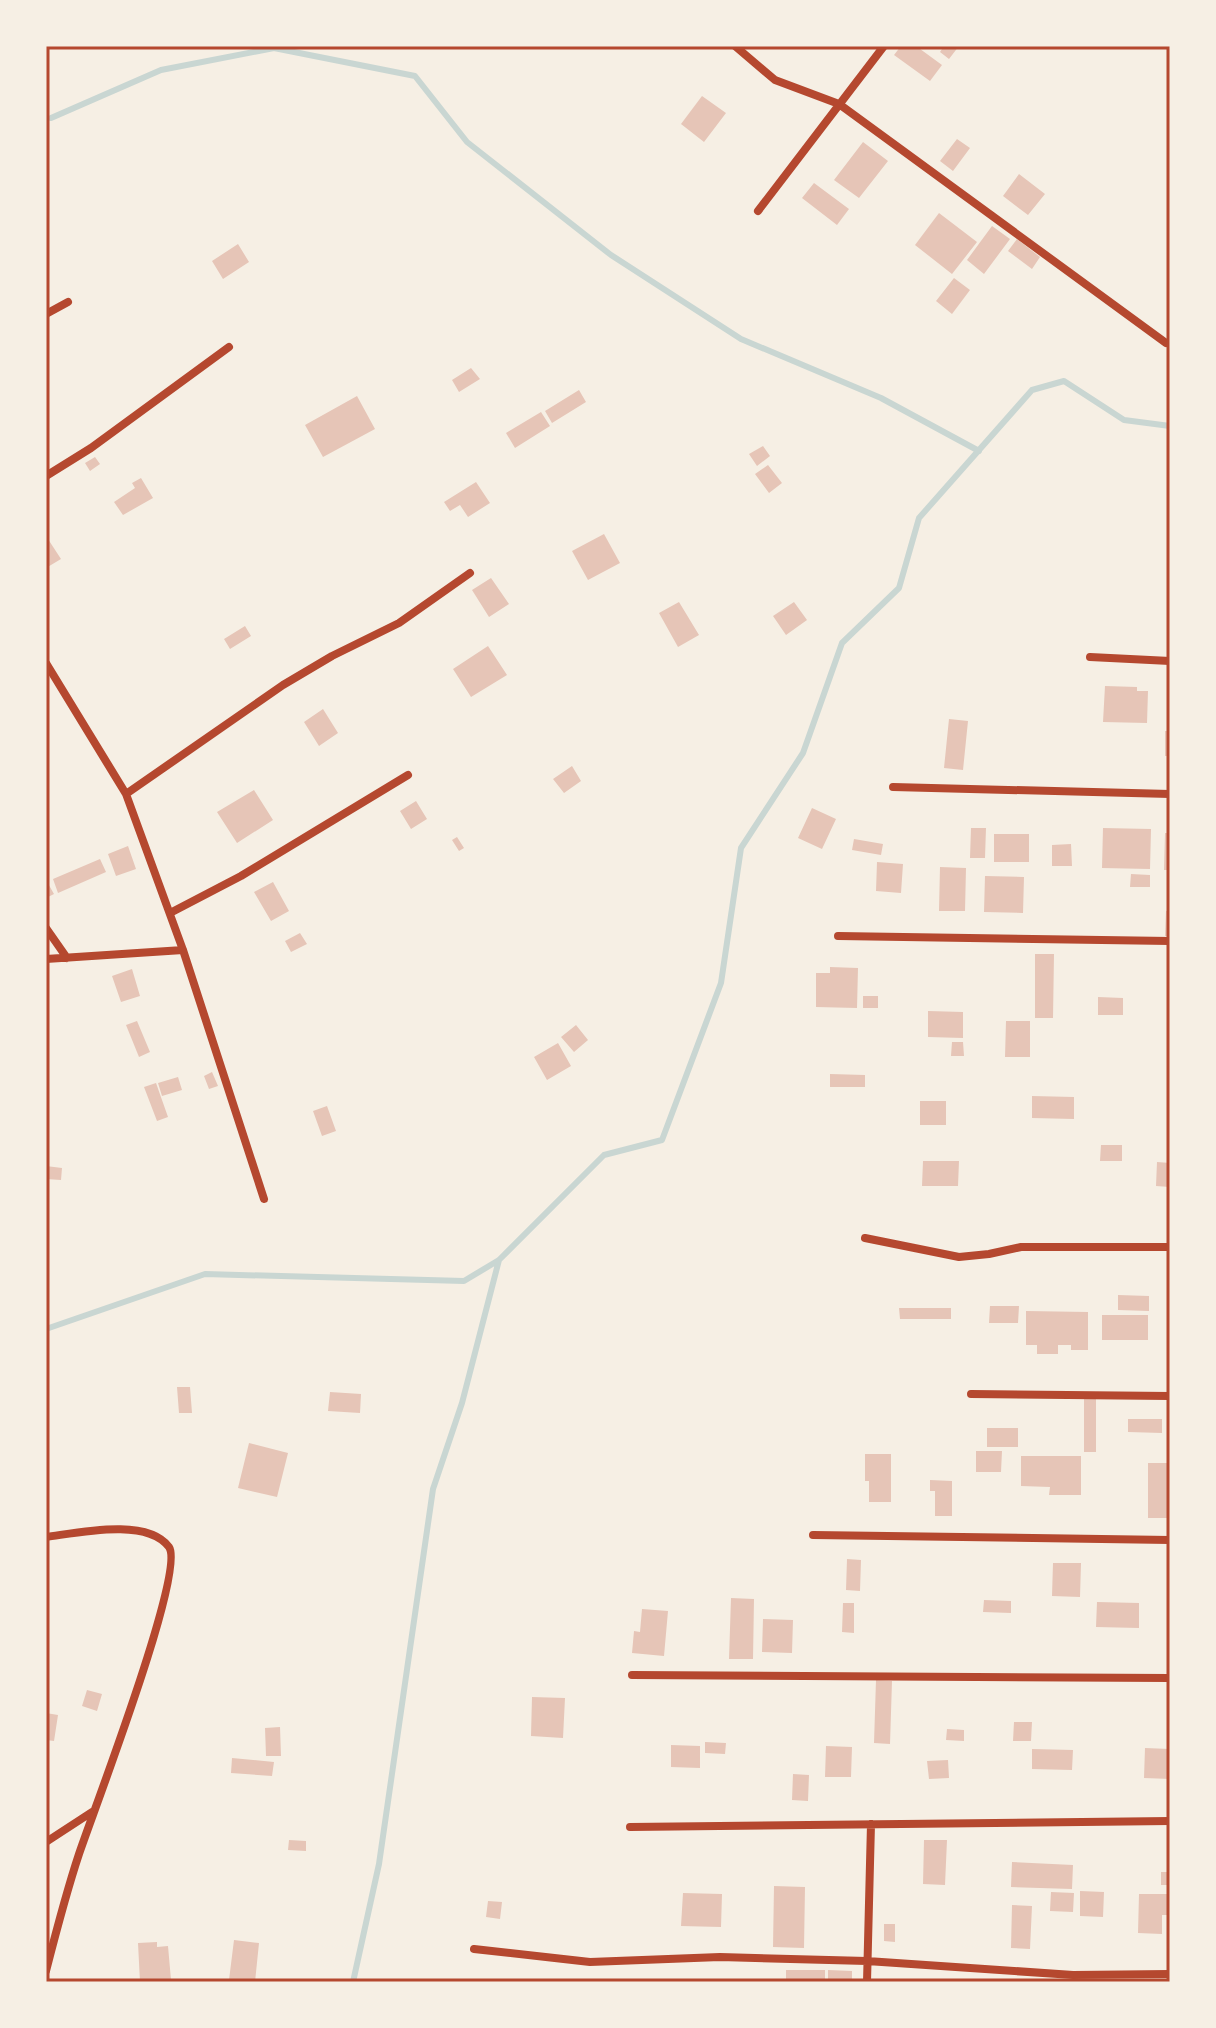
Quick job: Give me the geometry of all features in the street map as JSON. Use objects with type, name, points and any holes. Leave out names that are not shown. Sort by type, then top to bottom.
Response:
[{"type":"street","points":[[735,46],[775,80],[839,104],[1166,343]]},
{"type":"street","points":[[758,211],[884,46]]},
{"type":"street","points":[[46,314],[68,302]]},
{"type":"street","points":[[46,476],[91,448],[229,347]]},
{"type":"street","points":[[126,794],[283,685],[332,656],[399,623],[470,573]]},
{"type":"street","points":[[1090,657],[1170,661]]},
{"type":"street","points":[[46,663],[126,794],[183,950],[264,1199]]},
{"type":"street","points":[[170,913],[241,876],[408,775]]},
{"type":"street","points":[[893,787],[1170,794]]},
{"type":"street","points":[[46,928],[67,958]]},
{"type":"street","points":[[838,936],[1170,941]]},
{"type":"street","points":[[46,959],[183,950]]},
{"type":"street","points":[[865,1238],[959,1257],[1021,1247],[1170,1247]]},
{"type":"street","points":[[971,1394],[1170,1396]]},
{"type":"street","points":[[46,1537],[117,1529],[140,1530],[163,1540],[171,1550],[172,1564],[162,1608],[63,1905],[46,1971]]},
{"type":"street","points":[[813,1535],[1170,1540]]},
{"type":"street","points":[[632,1675],[1170,1678]]},
{"type":"street","points":[[46,1842],[93,1812]]},
{"type":"street","points":[[630,1827],[1170,1821]]},
{"type":"street","points":[[867,1982],[871,1824]]},
{"type":"street","points":[[474,1949],[590,1962],[720,1957],[867,1961],[1073,1975],[1170,1974]]},
{"type":"building","points":[[901,46],[916,46],[942,65],[930,81],[894,55]]},
{"type":"building","points":[[944,46],[959,46],[949,59],[940,52]]},
{"type":"building","points":[[702,96],[726,113],[704,142],[681,124]]},
{"type":"building","points":[[957,139],[970,148],[953,171],[940,161]]},
{"type":"building","points":[[863,142],[888,161],[859,198],[834,180]]},
{"type":"building","points":[[1019,174],[1045,194],[1028,215],[1003,196]]},
{"type":"building","points":[[814,183],[849,209],[837,225],[802,198]]},
{"type":"building","points":[[939,213],[977,242],[952,274],[915,245]]},
{"type":"building","points":[[992,226],[1010,239],[984,274],[967,260]]},
{"type":"building","points":[[1017,239],[1040,257],[1032,269],[1008,251]]},
{"type":"building","points":[[238,244],[249,262],[223,279],[212,261]]},
{"type":"building","points":[[954,278],[970,290],[952,314],[936,301]]},
{"type":"building","points":[[471,368],[480,379],[459,392],[452,380]]},
{"type":"building","points":[[579,390],[586,402],[552,423],[545,411]]},
{"type":"building","points":[[357,396],[375,429],[323,457],[305,425]]},
{"type":"building","points":[[541,412],[550,426],[515,448],[506,433]]},
{"type":"building","points":[[763,446],[770,456],[757,466],[749,454]]},
{"type":"building","points":[[95,457],[100,464],[90,471],[85,463]]},
{"type":"building","points":[[768,465],[782,483],[769,493],[755,474]]},
{"type":"building","points":[[141,478],[153,498],[123,515],[114,502],[135,488],[132,483]]},
{"type":"building","points":[[476,482],[490,503],[468,517],[460,505],[450,511],[444,502]]},
{"type":"building","points":[[604,534],[620,563],[588,580],[572,551]]},
{"type":"building","points":[[46,536],[61,559],[46,568]]},
{"type":"building","points":[[491,578],[509,604],[489,617],[472,590]]},
{"type":"building","points":[[679,602],[699,635],[678,647],[659,613]]},
{"type":"building","points":[[794,602],[807,620],[786,635],[773,616]]},
{"type":"building","points":[[245,626],[251,636],[230,649],[224,639]]},
{"type":"building","points":[[488,646],[507,675],[471,697],[453,669]]},
{"type":"building","points":[[1105,686],[1137,687],[1137,691],[1148,691],[1147,723],[1103,722]]},
{"type":"building","points":[[323,709],[338,733],[319,746],[304,722]]},
{"type":"building","points":[[949,719],[968,721],[963,770],[944,768]]},
{"type":"building","points":[[1165,731],[1170,731],[1170,756],[1165,756]]},
{"type":"building","points":[[572,766],[581,781],[564,793],[553,779]]},
{"type":"building","points":[[254,790],[273,820],[237,843],[217,812]]},
{"type":"building","points":[[416,801],[427,819],[411,829],[400,811]]},
{"type":"building","points":[[812,808],[836,819],[822,849],[798,838]]},
{"type":"building","points":[[971,828],[986,828],[985,858],[970,858]]},
{"type":"building","points":[[1103,828],[1151,829],[1150,869],[1102,868]]},
{"type":"building","points":[[1165,833],[1170,833],[1170,870],[1164,870]]},
{"type":"building","points":[[994,834],[1029,834],[1029,862],[994,862]]},
{"type":"building","points":[[457,837],[464,848],[459,851],[452,840]]},
{"type":"building","points":[[854,839],[883,844],[881,855],[852,850]]},
{"type":"building","points":[[1071,844],[1072,866],[1052,866],[1052,845]]},
{"type":"building","points":[[128,846],[136,869],[116,876],[108,854]]},
{"type":"building","points":[[100,859],[106,872],[58,893],[53,879]]},
{"type":"building","points":[[877,862],[903,864],[901,893],[876,891]]},
{"type":"building","points":[[940,867],[966,868],[965,911],[939,911]]},
{"type":"building","points":[[1131,874],[1150,875],[1150,887],[1130,887]]},
{"type":"building","points":[[985,876],[1024,877],[1023,913],[984,912]]},
{"type":"building","points":[[46,880],[54,894],[46,898]]},
{"type":"building","points":[[273,882],[289,911],[271,921],[254,892]]},
{"type":"building","points":[[1166,911],[1170,911],[1170,936],[1165,936]]},
{"type":"building","points":[[300,933],[307,944],[291,952],[285,941]]},
{"type":"building","points":[[1035,954],[1054,954],[1053,1018],[1035,1018]]},
{"type":"building","points":[[830,967],[858,968],[857,1008],[816,1007],[816,973],[830,973]]},
{"type":"building","points":[[132,969],[140,996],[121,1002],[112,976]]},
{"type":"building","points":[[863,996],[878,996],[878,1008],[863,1008]]},
{"type":"building","points":[[1098,997],[1123,998],[1123,1015],[1098,1015]]},
{"type":"building","points":[[928,1011],[963,1012],[963,1038],[928,1037]]},
{"type":"building","points":[[137,1021],[150,1052],[139,1057],[126,1025]]},
{"type":"building","points":[[1006,1021],[1030,1021],[1030,1057],[1005,1057]]},
{"type":"building","points":[[576,1025],[588,1040],[574,1052],[561,1037]]},
{"type":"building","points":[[952,1042],[963,1042],[964,1056],[951,1056]]},
{"type":"building","points":[[558,1043],[571,1066],[547,1080],[534,1057]]},
{"type":"building","points":[[212,1072],[218,1086],[209,1089],[204,1076]]},
{"type":"building","points":[[830,1074],[865,1075],[865,1087],[830,1087]]},
{"type":"building","points":[[178,1077],[182,1090],[162,1096],[158,1083]]},
{"type":"building","points":[[156,1083],[168,1117],[157,1121],[144,1087]]},
{"type":"building","points":[[1032,1096],[1074,1097],[1074,1119],[1032,1118]]},
{"type":"building","points":[[920,1101],[946,1101],[946,1125],[920,1125]]},
{"type":"building","points":[[327,1106],[336,1131],[322,1136],[313,1111]]},
{"type":"building","points":[[1101,1145],[1122,1145],[1122,1161],[1100,1161]]},
{"type":"building","points":[[923,1161],[959,1161],[958,1186],[922,1186]]},
{"type":"building","points":[[1157,1162],[1170,1163],[1170,1187],[1156,1186]]},
{"type":"building","points":[[46,1166],[62,1168],[61,1180],[46,1179]]},
{"type":"building","points":[[1118,1295],[1149,1296],[1149,1311],[1118,1310]]},
{"type":"building","points":[[990,1306],[1019,1306],[1018,1323],[989,1323]]},
{"type":"building","points":[[899,1308],[951,1308],[951,1319],[900,1319]]},
{"type":"building","points":[[1026,1311],[1088,1312],[1088,1350],[1071,1350],[1071,1345],[1058,1345],[1058,1354],[1037,1354],[1037,1345],[1026,1345]]},
{"type":"building","points":[[1102,1315],[1148,1315],[1148,1340],[1102,1340]]},
{"type":"building","points":[[177,1387],[190,1387],[192,1413],[179,1413]]},
{"type":"building","points":[[330,1392],[361,1394],[360,1413],[328,1411]]},
{"type":"building","points":[[1084,1399],[1096,1399],[1096,1452],[1084,1452]]},
{"type":"building","points":[[1128,1419],[1162,1419],[1162,1433],[1128,1432]]},
{"type":"building","points":[[987,1428],[1018,1428],[1018,1447],[987,1447]]},
{"type":"building","points":[[249,1443],[288,1453],[277,1497],[238,1488]]},
{"type":"building","points":[[976,1451],[1002,1451],[1001,1472],[976,1472]]},
{"type":"building","points":[[865,1454],[891,1454],[891,1502],[869,1502]]},
{"type":"building","points":[[1021,1456],[1081,1456],[1081,1495],[1049,1495],[1050,1487],[1021,1486]]},
{"type":"building","points":[[1148,1463],[1170,1463],[1170,1518],[1148,1518]]},
{"type":"building","points":[[930,1480],[952,1481],[952,1516],[935,1516],[935,1491],[930,1491]]},
{"type":"building","points":[[847,1559],[861,1560],[860,1591],[846,1590]]},
{"type":"building","points":[[1053,1563],[1081,1563],[1080,1597],[1052,1596]]},
{"type":"building","points":[[731,1598],[754,1599],[753,1659],[729,1659]]},
{"type":"building","points":[[984,1600],[1011,1601],[1011,1613],[983,1612]]},
{"type":"building","points":[[1097,1602],[1139,1603],[1139,1628],[1096,1627]]},
{"type":"building","points":[[843,1603],[854,1603],[854,1633],[842,1632]]},
{"type":"building","points":[[642,1609],[668,1611],[664,1656],[632,1653],[634,1631],[640,1632]]},
{"type":"building","points":[[763,1619],[793,1620],[792,1653],[762,1652]]},
{"type":"building","points":[[876,1680],[892,1681],[890,1744],[874,1743]]},
{"type":"building","points":[[87,1690],[102,1694],[97,1711],[82,1706]]},
{"type":"building","points":[[532,1697],[565,1698],[563,1738],[531,1736]]},
{"type":"building","points":[[46,1713],[58,1715],[54,1741],[46,1740]]},
{"type":"building","points":[[1014,1722],[1032,1722],[1031,1741],[1013,1741]]},
{"type":"building","points":[[280,1727],[281,1756],[266,1756],[265,1728]]},
{"type":"building","points":[[947,1729],[964,1730],[964,1741],[946,1740]]},
{"type":"building","points":[[705,1742],[726,1743],[725,1754],[705,1753]]},
{"type":"building","points":[[671,1745],[700,1746],[700,1768],[671,1767]]},
{"type":"building","points":[[826,1746],[852,1747],[851,1777],[825,1777]]},
{"type":"building","points":[[1145,1748],[1170,1749],[1170,1779],[1144,1778]]},
{"type":"building","points":[[1032,1749],[1073,1750],[1072,1770],[1032,1769]]},
{"type":"building","points":[[232,1758],[274,1762],[272,1776],[231,1773]]},
{"type":"building","points":[[948,1760],[949,1778],[929,1779],[927,1761]]},
{"type":"building","points":[[793,1774],[809,1775],[808,1801],[792,1800]]},
{"type":"building","points":[[289,1840],[306,1841],[306,1851],[288,1850]]},
{"type":"building","points":[[924,1840],[947,1840],[945,1885],[923,1884]]},
{"type":"building","points":[[1012,1862],[1073,1865],[1072,1889],[1011,1887]]},
{"type":"building","points":[[1161,1872],[1170,1872],[1170,1885],[1161,1885]]},
{"type":"building","points":[[774,1886],[805,1887],[804,1948],[773,1947]]},
{"type":"building","points":[[1080,1891],[1104,1892],[1103,1917],[1080,1916]]},
{"type":"building","points":[[1051,1892],[1074,1893],[1073,1912],[1050,1911]]},
{"type":"building","points":[[683,1893],[722,1894],[721,1927],[681,1926]]},
{"type":"building","points":[[1139,1894],[1167,1894],[1167,1915],[1162,1915],[1162,1934],[1138,1933]]},
{"type":"building","points":[[488,1901],[502,1902],[500,1919],[486,1917]]},
{"type":"building","points":[[1012,1905],[1032,1906],[1030,1949],[1011,1948]]},
{"type":"building","points":[[884,1924],[895,1924],[895,1942],[884,1941]]},
{"type":"building","points":[[234,1940],[259,1943],[255,1982],[229,1980]]},
{"type":"building","points":[[157,1942],[157,1947],[168,1946],[171,1980],[140,1982],[138,1943]]},
{"type":"building","points":[[786,1970],[825,1970],[825,1982],[786,1982]]},
{"type":"building","points":[[828,1970],[852,1971],[852,1982],[828,1982]]},
{"type":"waterway","points":[[51,118],[161,70],[274,48],[415,76],[467,142],[611,255],[741,339],[881,398],[979,451]]},
{"type":"waterway","points":[[46,1329],[205,1274],[464,1281],[499,1260],[604,1155],[662,1140],[721,983],[741,848],[803,753],[842,643],[899,588],[919,518],[1032,390],[1064,381],[1124,420],[1170,426]]},
{"type":"waterway","points":[[353,1982],[379,1864],[433,1489],[462,1403],[499,1260]]}]
